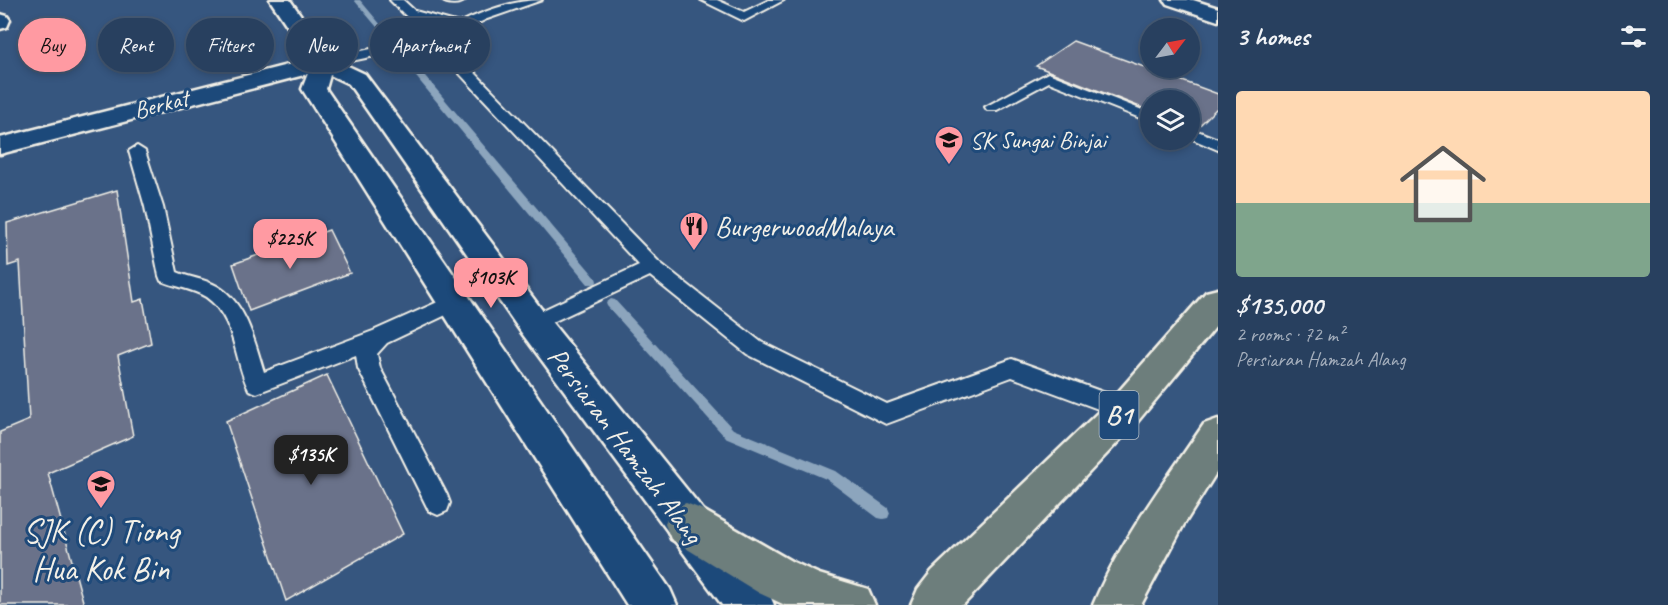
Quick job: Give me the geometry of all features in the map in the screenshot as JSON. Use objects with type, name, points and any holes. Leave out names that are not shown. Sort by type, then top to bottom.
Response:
[{"type":"main road","points":[[280,0],[292,18]]},
{"type":"main road","points":[[1174,0],[1218,15]]},
{"type":"main road","name":"Berkat","points":[[0,146],[288,72]]},
{"type":"main road","name":"Persiaran Hamzah Alang","points":[[320,72],[314,89],[654,605]]},
{"type":"main road","name":"Persiaran Hamzah Alang","points":[[342,72],[357,79],[533,323],[686,525],[751,605]]},
{"type":"main road","name":"B1","points":[[933,603],[1125,410],[1218,301]]},
{"type":"main road","points":[[1117,603],[1168,513],[1218,436]]},
{"type":"main road","points":[[686,525],[775,577],[816,596],[852,605]]},
{"type":"lane","points":[[396,0],[411,14],[426,18]]},
{"type":"lane","points":[[448,0],[459,0]]},
{"type":"lane","points":[[479,18],[536,0]]},
{"type":"lane","points":[[707,0],[744,17],[778,0]]},
{"type":"lane","points":[[457,72],[646,270],[754,348],[886,414],[1012,368],[1125,410]]},
{"type":"lane","points":[[992,108],[1048,77],[1140,114]]},
{"type":"lane","points":[[1200,137],[1218,145]]},
{"type":"lane","points":[[137,151],[154,207],[168,276],[214,293],[227,303],[239,329],[256,384],[380,337],[456,302]]},
{"type":"lane","points":[[533,323],[646,270]]},
{"type":"lane","points":[[380,337],[373,342],[366,353],[369,368],[438,503]]},
{"type":"building","points":[[1073,41],[1140,65],[1140,78],[1174,78],[1218,94],[1218,107],[1200,125],[1200,90],[1140,90],[1140,107],[1036,66]]},
{"type":"building","points":[[117,190],[134,302],[143,299],[151,343],[118,356],[133,436],[48,473],[84,605],[0,605],[0,432],[29,420],[20,262],[8,266],[7,223]]},
{"type":"building","points":[[329,230],[350,273],[249,311],[233,264]]},
{"type":"building","points":[[327,375],[403,534],[286,601],[226,421]]},
{"type":"waterway","points":[[357,0],[372,18]]},
{"type":"waterway","points":[[417,72],[592,281]]},
{"type":"waterway","points":[[611,303],[729,433],[831,475],[883,513]]},
{"type":"place","name":"SK Sungai Binjai","points":[[949,166]]},
{"type":"place","name":"BurgerwoodMalaya","points":[[694,252]]},
{"type":"place","name":"SJK (C) Tiong Hua Kok Bin","points":[[101,510]]}]
